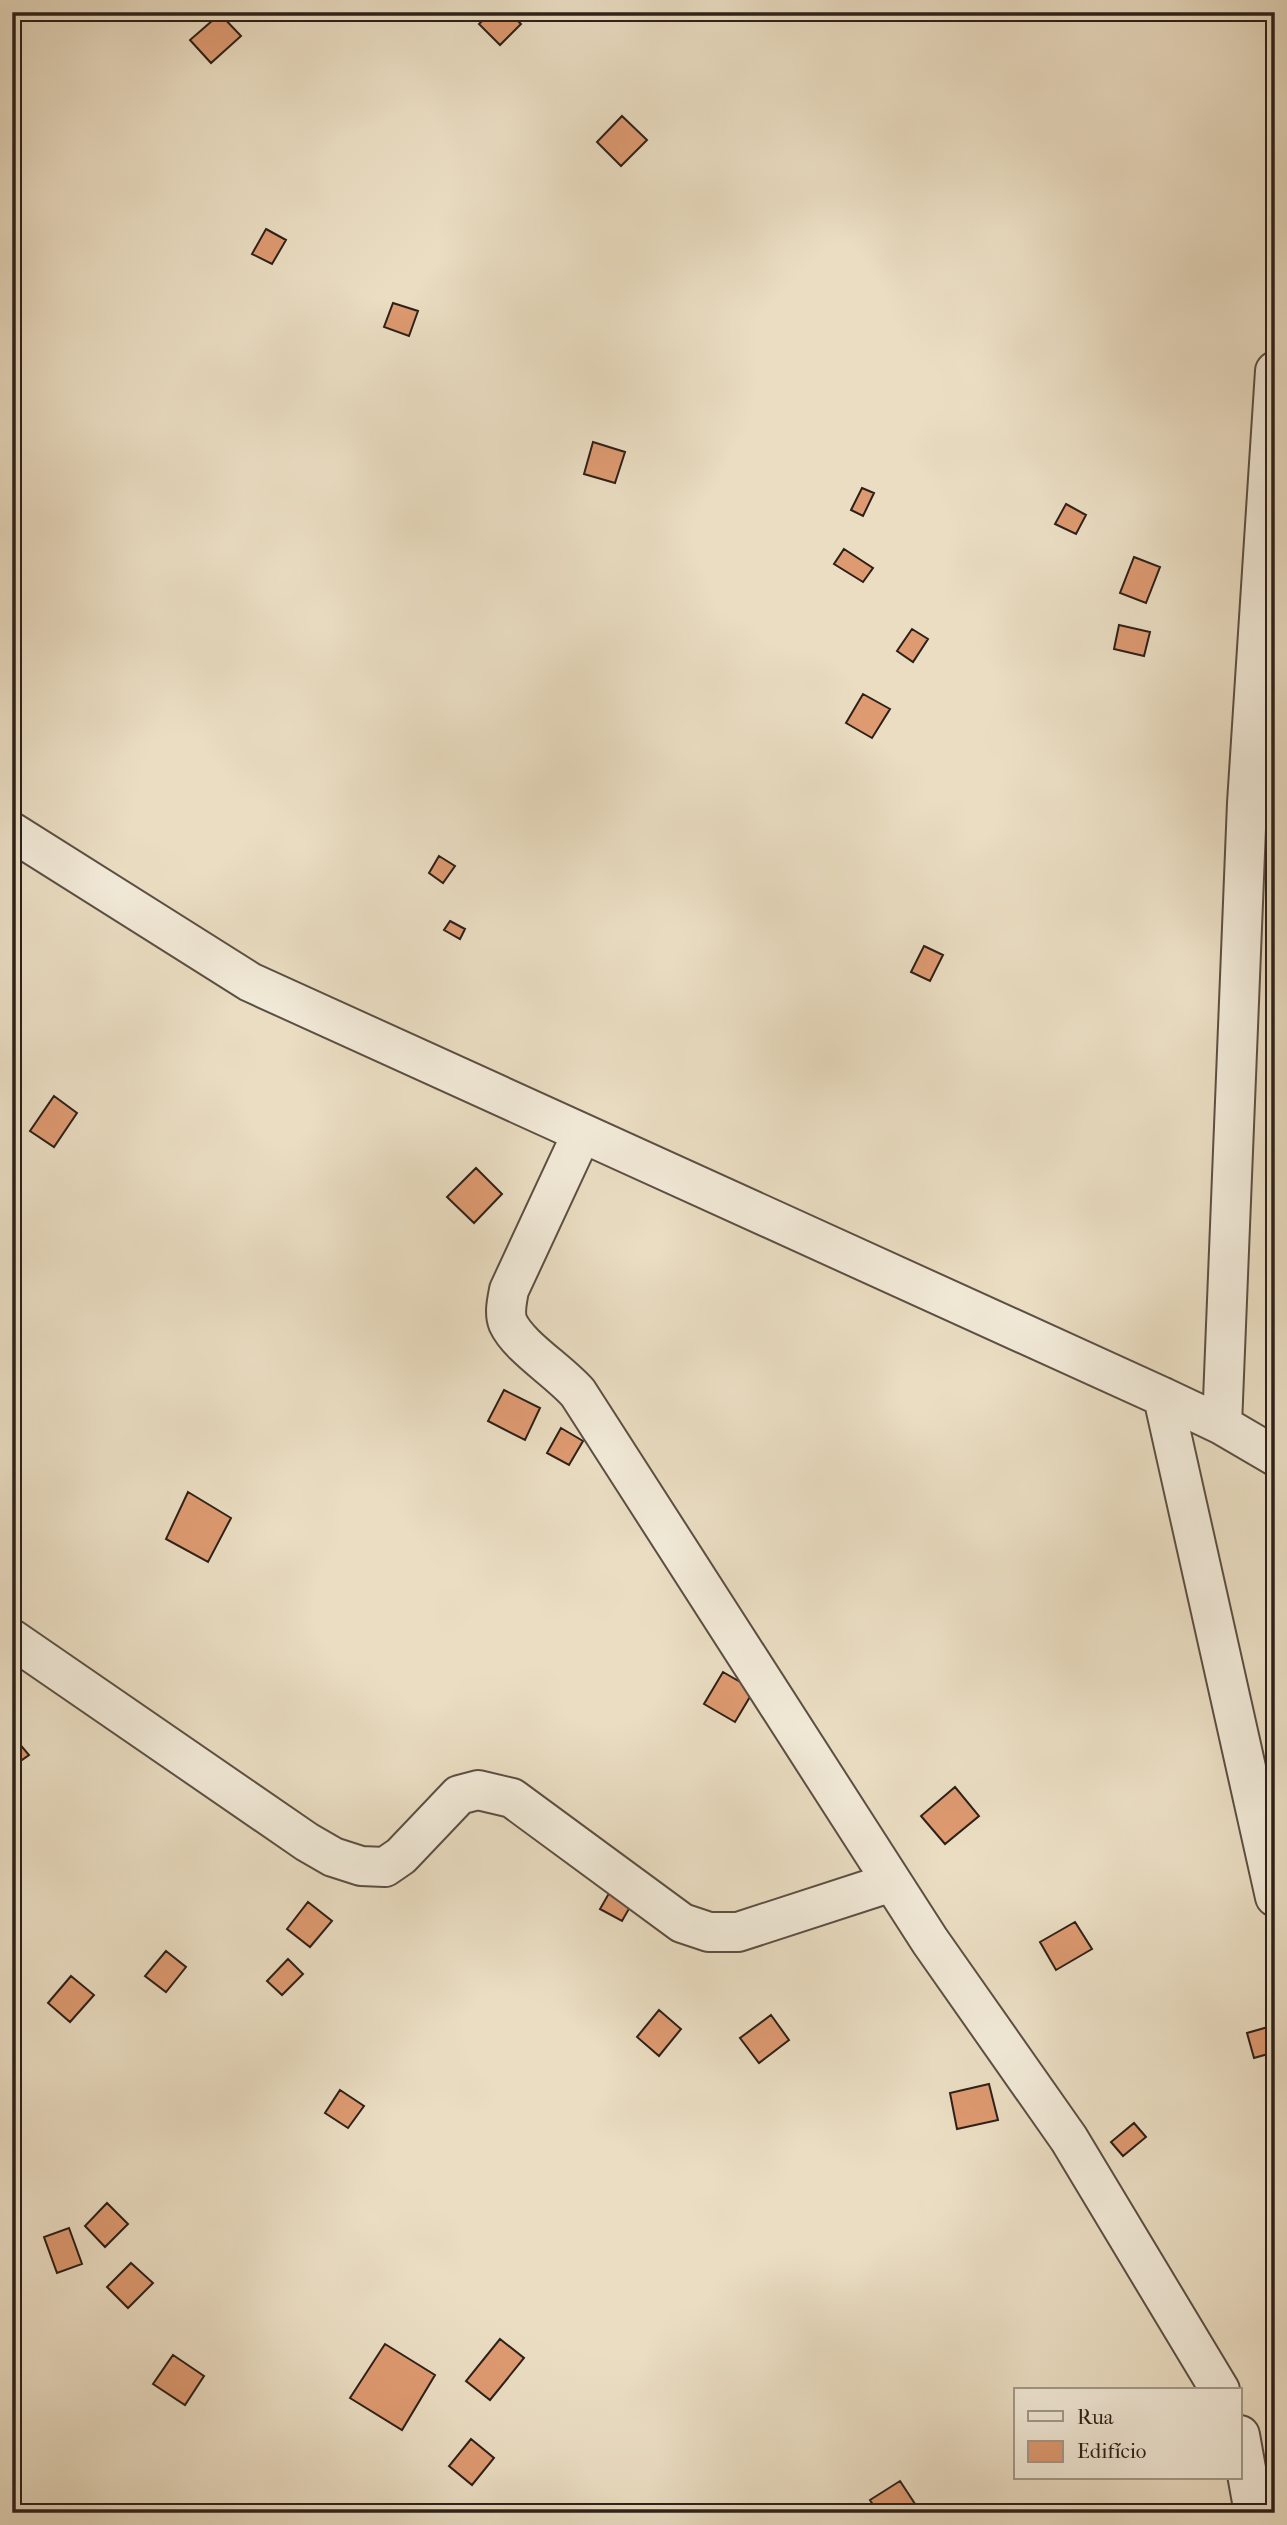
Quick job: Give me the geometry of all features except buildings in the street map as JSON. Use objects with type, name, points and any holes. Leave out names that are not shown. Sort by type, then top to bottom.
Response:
[{"type":"street","points":[[1222,1425],[1247,803],[1275,372]]},
{"type":"street","points":[[12,832],[250,982],[1222,1425],[1275,1456]]},
{"type":"street","points":[[582,1133],[509,1290],[506,1305],[508,1322],[518,1337],[578,1393],[892,1882],[1069,2139],[1219,2388]]},
{"type":"street","points":[[1163,1398],[1275,1897]]},
{"type":"street","points":[[12,1639],[307,1842],[333,1857],[361,1866],[385,1867],[401,1856],[459,1795],[478,1790],[512,1798],[682,1923],[709,1932],[737,1932],[892,1882]]},
{"type":"street","points":[[1242,2446],[1254,2513]]}]
